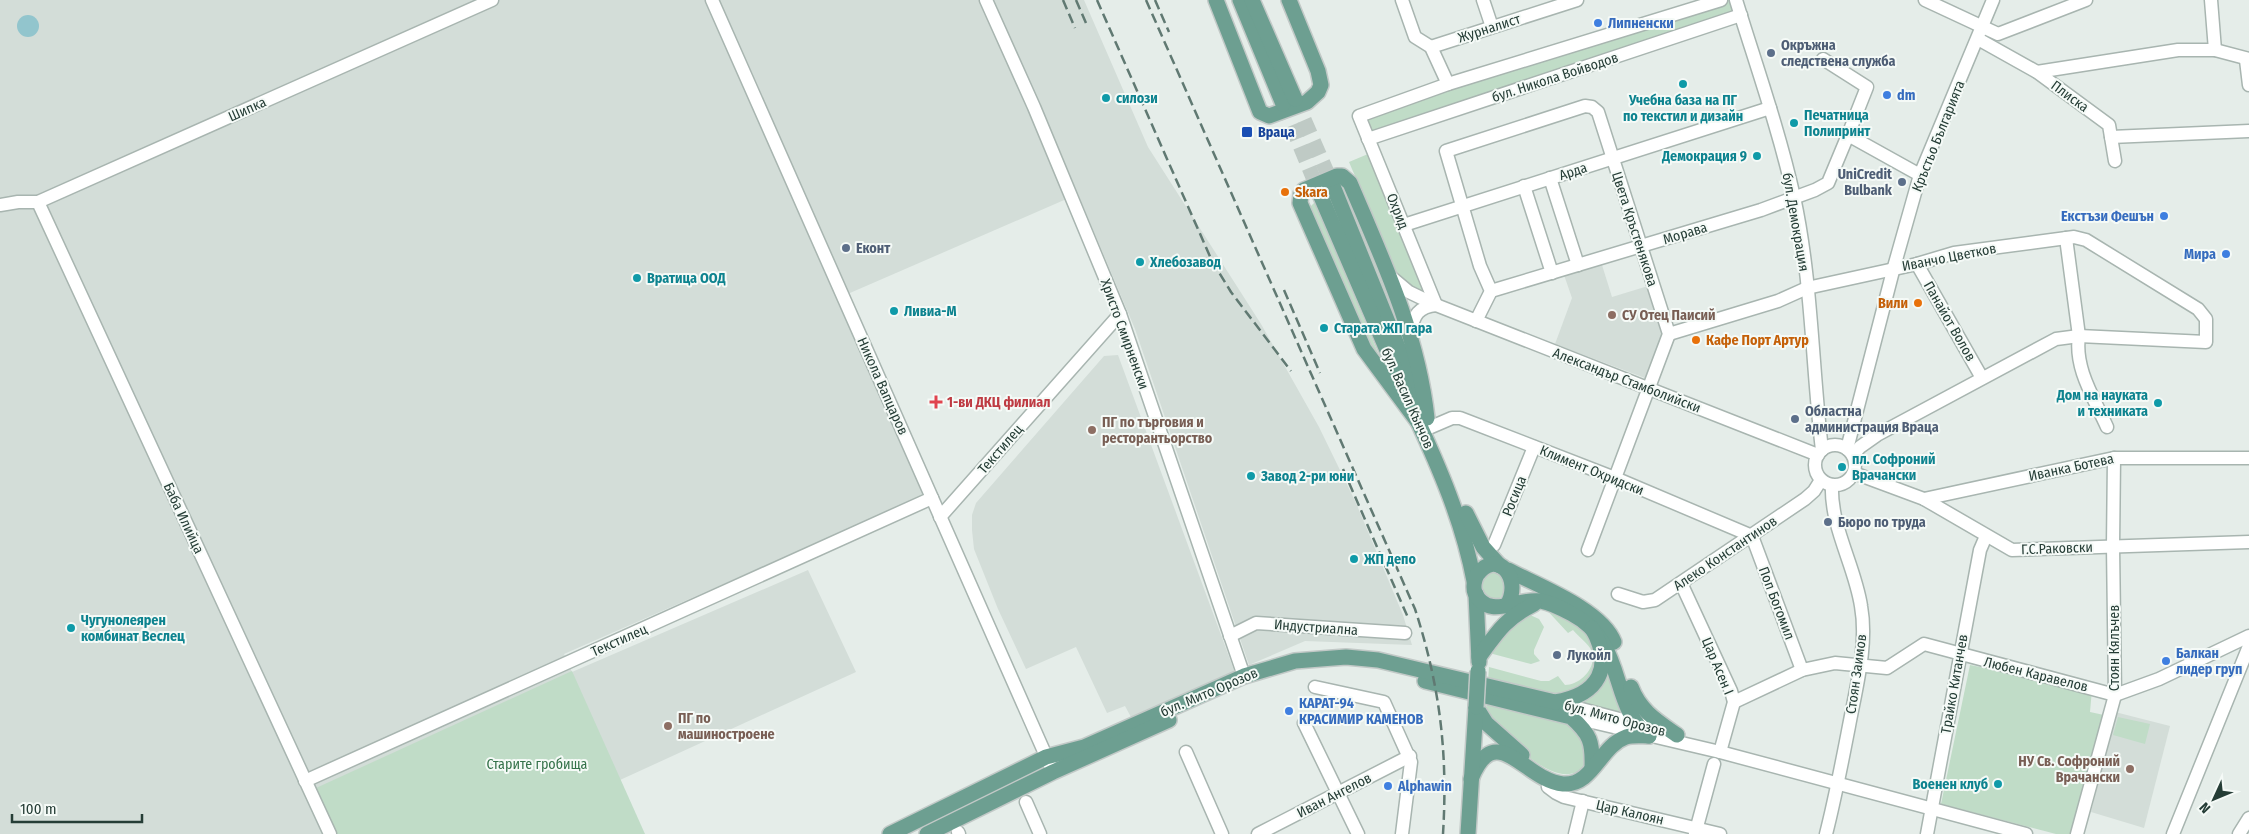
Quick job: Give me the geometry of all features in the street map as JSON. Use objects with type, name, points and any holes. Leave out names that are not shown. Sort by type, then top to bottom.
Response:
[{"type":"main road","points":[[1216,0],[1260,112],[1269,116],[1307,102],[1313,98],[1321,85],[1318,71],[1289,0]]},
{"type":"main road","points":[[1240,0],[1289,102],[1252,0]]},
{"type":"main road","points":[[1337,176],[1347,179],[1390,276],[1410,332],[1423,384],[1425,422],[1364,350],[1300,203],[1301,194],[1304,190],[1337,176]]},
{"type":"main road","name":"бул. Васил Кънчов","points":[[1326,189],[1425,422],[1477,538],[1489,556],[1504,568]]},
{"type":"main road","name":"бул. Васил Кънчов","points":[[1425,422],[1467,546],[1475,588],[1479,664],[1468,834]]},
{"type":"main road","points":[[1649,736],[1635,723],[1607,649],[1600,636],[1592,628],[1565,610],[1541,601],[1525,600],[1504,606],[1490,606],[1475,588],[1484,568],[1491,565],[1504,568],[1590,612],[1598,618],[1613,639],[1639,705],[1652,718],[1677,735]]},
{"type":"main road","points":[[1504,568],[1512,588],[1504,606]]},
{"type":"main road","points":[[1479,664],[1505,622],[1515,614],[1541,601]]},
{"type":"main road","name":"бул. Васил Кънчов","points":[[1479,664],[1504,606]]},
{"type":"main road","points":[[1555,702],[1584,694],[1598,679],[1603,657],[1599,641],[1592,628]]},
{"type":"main road","name":"бул. Мито Орозов","points":[[890,834],[1046,757],[1084,747],[1244,676],[1281,664],[1313,658],[1364,658],[1394,663],[1555,702]]},
{"type":"main road","name":"бул. Мито Орозов","points":[[927,834],[1053,772],[1247,684],[1277,673],[1310,668],[1344,666],[1378,669],[1571,717]]},
{"type":"main road","points":[[1476,706],[1486,724],[1548,779]]},
{"type":"main road","points":[[1571,717],[1585,730],[1590,738],[1593,754],[1592,768]]},
{"type":"main road","points":[[1471,779],[1482,758],[1487,754],[1498,751],[1508,754],[1531,771],[1548,779],[1564,784],[1575,782],[1585,776],[1610,747],[1620,740],[1633,736],[1649,736]]},
{"type":"street","name":"Шипка","points":[[0,205],[18,202],[38,202],[492,0]]},
{"type":"street","name":"Никола Вапцаров","points":[[712,0],[1053,772]]},
{"type":"street","name":"Христо Смирненски","points":[[986,0],[1034,107],[1120,314],[1244,676]]},
{"type":"street","points":[[1402,0],[1415,37],[1430,47],[1448,84]]},
{"type":"street","points":[[1483,0],[1492,27]]},
{"type":"street","name":"Журналист","points":[[1430,47],[1492,27],[1550,4],[1577,0]]},
{"type":"street","name":"бул. Никола Войводов","points":[[1359,116],[1448,84],[1721,0]]},
{"type":"street","name":"бул. Демокрация","points":[[1736,0],[1770,108],[1794,198],[1807,288],[1820,452]]},
{"type":"street","points":[[1925,0],[1998,34]]},
{"type":"street","name":"Кръстьо Българията","points":[[1850,452],[1894,267],[1920,175],[1994,0]]},
{"type":"street","points":[[1978,39],[1998,34],[2086,0]]},
{"type":"street","points":[[2211,0],[2214,50]]},
{"type":"street","name":"бул. Никола Войводов","points":[[1368,139],[1741,15]]},
{"type":"street","name":"Плиска","points":[[1978,39],[2038,72],[2109,125],[2115,161]]},
{"type":"street","points":[[2038,72],[2178,50],[2214,50],[2247,60],[2249,85]]},
{"type":"street","name":"Морава","points":[[1491,291],[1761,210],[1828,183],[1867,87],[1823,58]]},
{"type":"street","name":"Цвета Кръстенякова","points":[[1461,206],[1446,151],[1585,106],[1592,107],[1598,112],[1669,334]]},
{"type":"street","name":"Арда","points":[[1404,225],[1770,108]]},
{"type":"street","name":"Охрид","points":[[1359,116],[1436,305]]},
{"type":"street","points":[[2111,137],[2249,131]]},
{"type":"street","points":[[1848,135],[1920,175]]},
{"type":"street","points":[[1550,178],[1578,265]]},
{"type":"street","points":[[1524,186],[1552,273]]},
{"type":"street","name":"Баба Илийца","points":[[38,202],[330,834]]},
{"type":"street","points":[[1461,206],[1480,266],[1491,291],[1476,321]]},
{"type":"street","name":"Иванчо Цветков","points":[[1669,334],[1778,300],[1807,288],[1894,267],[1917,264],[1954,252],[2074,237],[2086,240],[2198,309],[2206,319],[2206,342],[2079,336]]},
{"type":"street","points":[[2066,238],[2079,336],[2077,351],[2080,365],[2107,427]]},
{"type":"street","name":"Панайот Волов","points":[[1917,264],[1982,378]]},
{"type":"street","name":"Александър Стамболийски","points":[[1390,276],[1409,292],[1436,305],[1648,389],[1820,452]]},
{"type":"street","points":[[1410,332],[1418,311],[1427,306],[1436,305]]},
{"type":"street","name":"Текстилец","points":[[940,517],[1120,314]]},
{"type":"street","points":[[1588,550],[1669,334]]},
{"type":"street","points":[[1850,452],[1855,467],[1854,473],[1848,481],[1827,482],[1815,469],[1820,452],[1832,445],[1850,452],[1877,435],[2056,339],[2079,336]]},
{"type":"street","name":"Климент Охридски","points":[[1425,422],[1460,418],[1615,478],[1752,536]]},
{"type":"street","name":"Росица","points":[[1494,545],[1534,447]]},
{"type":"street","name":"Иванка Ботева","points":[[1924,499],[2114,458],[2249,458]]},
{"type":"street","name":"Стоян Кялъчев","points":[[2077,834],[2115,695],[2114,458]]},
{"type":"street","name":"Г.С.Раковски","points":[[1854,473],[1924,499],[2012,550],[2249,542]]},
{"type":"street","name":"Алеко Константинов","points":[[1618,594],[1643,602],[1655,600],[1805,500],[1827,482]]},
{"type":"street","name":"Стоян Заимов","points":[[1826,834],[1838,783],[1863,640],[1862,607],[1852,568],[1835,518],[1827,482]]},
{"type":"street","name":"Текстилец","points":[[305,781],[932,498]]},
{"type":"street","name":"Поп Богомил","points":[[1752,536],[1802,670]]},
{"type":"street","name":"Трайко Китанчев","points":[[1926,834],[1980,550],[1986,536]]},
{"type":"street","name":"Цар Асен I","points":[[1682,583],[1731,691],[1734,702],[1720,752]]},
{"type":"street","name":"Индустриална","points":[[1230,636],[1256,623],[1406,633]]},
{"type":"street","points":[[2115,695],[2158,679],[2249,636]]},
{"type":"street","name":"Любен Каравелов","points":[[1734,702],[1802,670],[1835,662],[1887,668],[1924,644],[2115,695]]},
{"type":"street","points":[[2173,834],[2249,647]]},
{"type":"street","points":[[1315,687],[1384,702],[1410,756],[1412,768],[1402,834]]},
{"type":"street","name":"бул. Мито Орозов","points":[[1555,702],[1677,735],[1720,752]]},
{"type":"street","name":"бул. Мито Орозов","points":[[1571,717],[1720,752],[2026,834]]},
{"type":"street","points":[[1304,723],[1358,834]]},
{"type":"street","points":[[1186,752],[1222,834]]},
{"type":"street","name":"Иван Ангелов","points":[[1258,834],[1410,756]]},
{"type":"street","points":[[1695,831],[1714,764]]},
{"type":"street","name":"Цар Калоян","points":[[1548,779],[1548,786],[1556,794],[1695,831],[1720,834]]},
{"type":"street","points":[[1576,834],[1583,801]]},
{"type":"street","points":[[1026,802],[1040,834]]},
{"type":"street","points":[[2239,834],[2249,818]]},
{"type":"shaded area","points":[[0,0],[1084,0],[1148,147],[1261,324],[1319,427],[1356,503],[1403,615],[1412,645],[1305,641],[1249,665],[1135,329],[1078,194],[843,296],[929,494],[564,654],[572,672],[808,570],[856,672],[620,780],[644,834],[0,834]]},
{"type":"shaded area","name":"СУ Отец Паисий","points":[[1602,265],[1612,297],[1648,286],[1663,332],[1645,378],[1555,344],[1572,298],[1564,275]]},
{"type":"shaded area","name":"ПГ по търговия и ресторантьорство","points":[[1118,355],[1235,673],[1132,719],[1125,706],[1107,713],[1076,647],[1026,669],[998,609],[974,549],[972,530],[972,515],[976,503],[1104,356]]},
{"type":"shaded area","name":"НУ Св. Софроний Врачански","points":[[2115,712],[2170,726],[2144,828],[2091,812]]},
{"type":"green space","points":[[1722,0],[1736,0],[1741,15],[1368,139],[1359,117]]},
{"type":"green space","points":[[1368,154],[1428,295],[1411,287],[1396,271],[1349,162]]},
{"type":"green space","points":[[1339,184],[1346,185],[1385,276],[1416,376]]},
{"type":"green space","points":[[1315,202],[1387,374],[1371,348],[1309,208]]},
{"type":"green space","points":[[1487,571],[1498,571],[1505,580],[1504,592],[1499,600],[1493,600],[1485,595],[1482,580]]},
{"type":"green space","points":[[1544,607],[1565,615],[1596,641],[1598,665],[1586,685],[1563,697],[1488,681],[1489,667],[1541,681],[1549,681],[1558,676],[1565,685],[1577,682],[1587,673],[1593,661],[1590,648],[1573,630],[1568,633]]},
{"type":"green space","points":[[1528,614],[1539,619],[1544,627],[1534,650],[1534,654],[1540,661],[1531,664],[1493,654],[1491,651],[1505,624]]},
{"type":"green space","points":[[1607,663],[1629,717],[1575,703]]},
{"type":"green space","points":[[1970,665],[2092,689],[2090,712],[2104,715],[2074,834],[2056,834],[1941,804]]},
{"type":"green space","name":"Старите гробища","points":[[572,671],[645,834],[337,834],[316,788]]},
{"type":"green space","points":[[1487,701],[1572,724],[1582,733],[1587,762],[1576,772],[1563,774],[1549,770],[1534,761],[1485,717]]},
{"type":"green space","points":[[2118,717],[2150,724],[2145,744],[2113,735]]},
{"type":"water","points":[[28,15],[36,18],[39,26],[36,34],[28,37],[20,34],[17,26],[20,18]]},
{"type":"tunnel","points":[[1295,99],[1333,186]]},
{"type":"tunnel","points":[[1283,104],[1319,192]]},
{"type":"railway","points":[[1063,0],[1075,28]]},
{"type":"railway","points":[[1076,0],[1086,23]]},
{"type":"railway","points":[[1097,0],[1212,261],[1231,292],[1291,371]]},
{"type":"railway","points":[[1146,0],[1415,609],[1431,665],[1440,720],[1444,776],[1443,834]]},
{"type":"railway","points":[[1155,0],[1169,32]]},
{"type":"railway","points":[[1284,290],[1320,373]]},
{"type":"railway","points":[[1343,469],[1409,620]]},
{"type":"place","name":"Липненски","points":[[1598,23]]},
{"type":"place","name":"Окръжна следствена служба","points":[[1771,53]]},
{"type":"place","name":"Учебна база на ПГ по текстил и дизайн","points":[[1683,84]]},
{"type":"place","name":"dm","points":[[1887,95]]},
{"type":"place","name":"силози","points":[[1106,98]]},
{"type":"place","name":"Печатница Полипринт","points":[[1794,123]]},
{"type":"place","name":"Враца","points":[[1247,132]]},
{"type":"place","name":"Демокрация 9","points":[[1757,156]]},
{"type":"place","name":"UniCredit Bulbank","points":[[1902,182]]},
{"type":"place","name":"Skara","points":[[1285,192]]},
{"type":"place","name":"Екстъзи Фешън","points":[[2164,216]]},
{"type":"place","name":"Еконт","points":[[846,248]]},
{"type":"place","name":"Мира","points":[[2226,254]]},
{"type":"place","name":"Хлебозавод","points":[[1140,262]]},
{"type":"place","name":"Вратица ООД","points":[[637,278]]},
{"type":"place","name":"Вили","points":[[1918,303]]},
{"type":"place","name":"Ливиа-М","points":[[894,311]]},
{"type":"place","name":"СУ Отец Паисий","points":[[1612,315]]},
{"type":"place","name":"Старата ЖП гара","points":[[1324,328]]},
{"type":"place","name":"Кафе Порт Артур","points":[[1696,340]]},
{"type":"place","name":"1-ви ДКЦ филиал","points":[[936,402]]},
{"type":"place","name":"Дом на науката и техниката","points":[[2158,403]]},
{"type":"place","name":"Областна администрация Враца","points":[[1795,419]]},
{"type":"place","name":"ПГ по търговия и ресторантьорство","points":[[1092,430]]},
{"type":"place","name":"пл. Софроний Врачански","points":[[1842,467]]},
{"type":"place","name":"Завод 2-ри юни","points":[[1251,476]]},
{"type":"place","name":"Бюро по труда","points":[[1828,522]]},
{"type":"place","name":"ЖП депо","points":[[1354,559]]},
{"type":"place","name":"Чугунолеярен комбинат Веслец","points":[[71,628]]},
{"type":"place","name":"Лукойл","points":[[1557,655]]},
{"type":"place","name":"Балкан лидер груп","points":[[2166,661]]},
{"type":"place","name":"КАРАТ-94 КРАСИМИР КАМЕНОВ","points":[[1289,711]]},
{"type":"place","name":"ПГ по машиностроене","points":[[668,726]]},
{"type":"place","name":"НУ Св. Софроний Врачански","points":[[2130,769]]},
{"type":"place","name":"Военен клуб","points":[[1998,784]]},
{"type":"place","name":"Alphawin","points":[[1388,786]]}]
